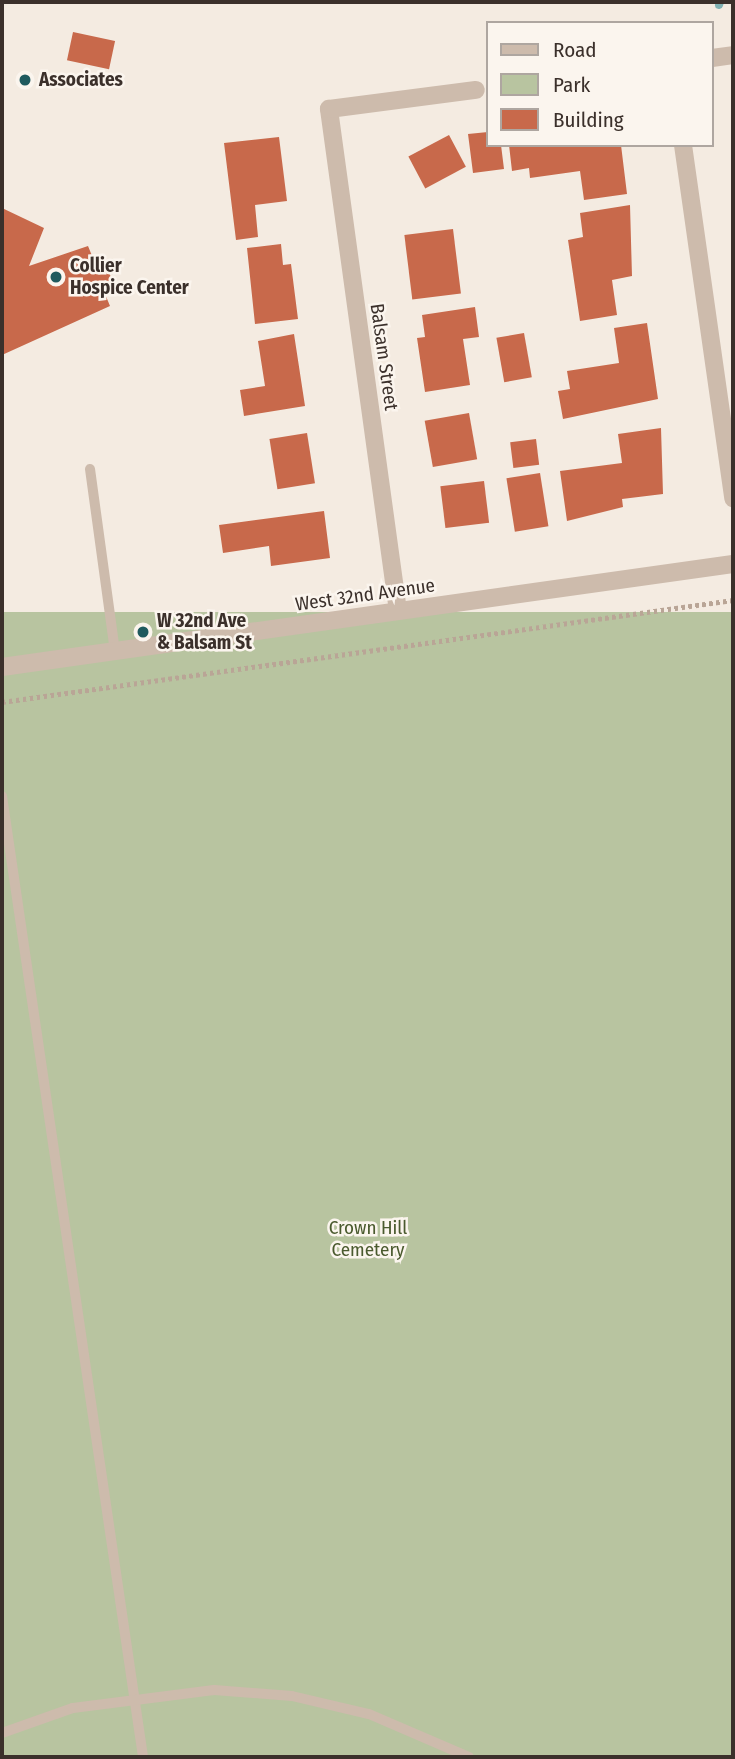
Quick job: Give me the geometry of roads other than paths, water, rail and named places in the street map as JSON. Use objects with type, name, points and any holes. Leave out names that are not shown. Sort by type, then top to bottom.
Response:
[{"type":"street","points":[[714,58],[733,55]]},
{"type":"street","name":"Balsam Street","points":[[398,611],[329,109],[476,90]]},
{"type":"street","points":[[683,147],[733,498]]},
{"type":"street","name":"West 32nd Avenue","points":[[2,667],[733,564]]},
{"type":"lane","points":[[90,469],[115,652]]},
{"type":"lane","points":[[2,796],[143,1757]]},
{"type":"lane","points":[[2,1733],[135,1696],[214,1690],[292,1696],[369,1714],[469,1757]]},
{"type":"place","name":"Associates","points":[[25,80]]},
{"type":"place","name":"Collier Hospice Center","points":[[56,277]]},
{"type":"place","name":"W 32nd Ave & Balsam St","points":[[143,632]]},
{"type":"park label","name":"Crown Hill Cemetery","points":[[368,1239]]}]
